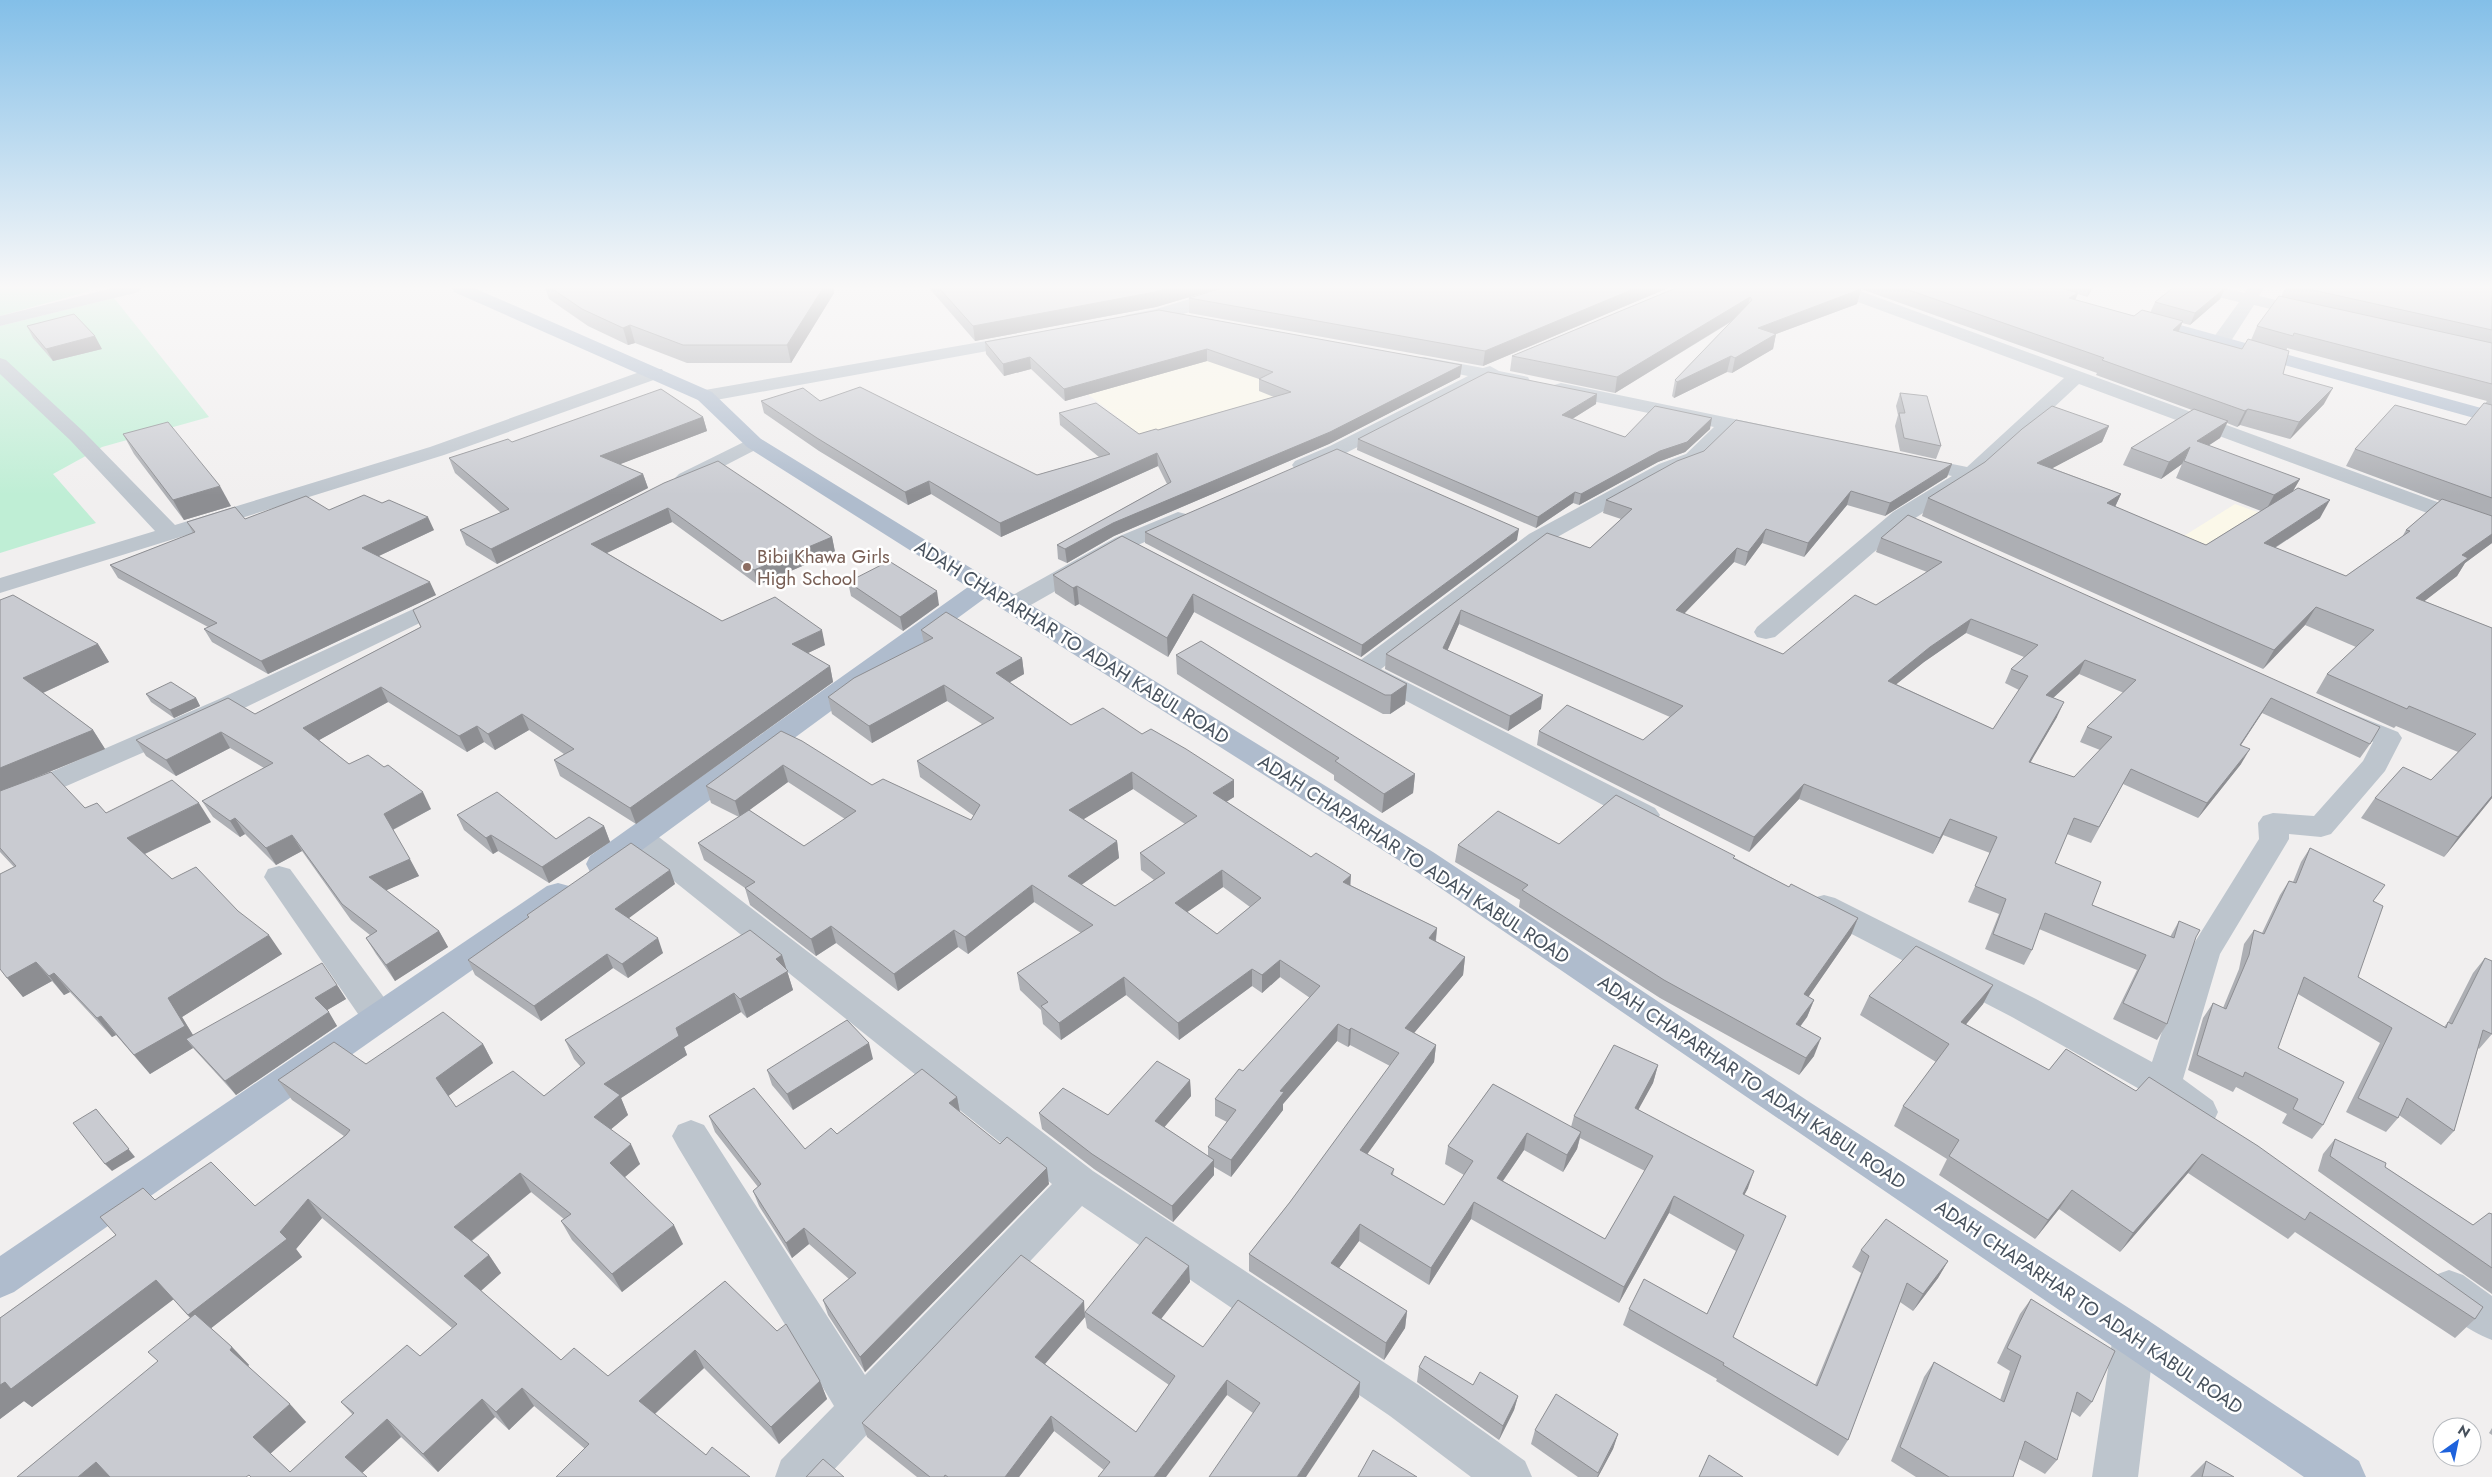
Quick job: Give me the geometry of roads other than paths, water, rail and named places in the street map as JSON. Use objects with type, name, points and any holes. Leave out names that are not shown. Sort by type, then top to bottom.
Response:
[{"type":"main road","name":"ADAH CHAPARHAR TO ADAH KABUL ROAD","points":[[619,357],[705,396],[754,444],[1422,860],[1798,1114],[2134,1335],[2343,1477]]},
{"type":"main road","points":[[2277,357],[2492,417]]},
{"type":"main road","points":[[0,1279],[640,838],[983,588]]},
{"type":"street","points":[[705,396],[933,357]]},
{"type":"street","points":[[2019,357],[2492,530]]},
{"type":"street","points":[[1408,360],[1786,436]]},
{"type":"street","points":[[1283,473],[1337,450],[1485,374],[1513,362]]},
{"type":"street","points":[[0,364],[77,436],[170,533]]},
{"type":"street","points":[[0,586],[437,451],[656,373]]},
{"type":"street","points":[[1766,632],[1901,517],[1971,474],[2075,378]]},
{"type":"street","points":[[1667,826],[1350,663],[1537,539],[1666,468],[1693,458],[1728,424]]},
{"type":"street","points":[[665,489],[754,444]]},
{"type":"street","points":[[1337,450],[1364,462]]},
{"type":"street","points":[[1893,458],[1971,474]]},
{"type":"street","points":[[1013,605],[1123,542],[1194,512]]},
{"type":"street","points":[[1901,517],[1928,529]]},
{"type":"street","points":[[1513,528],[1537,539]]},
{"type":"street","points":[[1123,542],[1158,561]]},
{"type":"street","points":[[0,805],[131,750],[373,638],[470,588]]},
{"type":"street","points":[[2163,1085],[2204,953],[2274,839],[2273,823],[2321,827],[2375,765],[2388,738],[2318,707]]},
{"type":"street","points":[[640,838],[1079,1183],[1405,1401],[1509,1477]]},
{"type":"street","points":[[279,877],[380,1017]]},
{"type":"street","points":[[1798,892],[2024,1008],[2163,1085],[2227,1131]]},
{"type":"street","points":[[692,1136],[861,1409]]},
{"type":"street","points":[[797,1476],[1079,1183]]},
{"type":"street","points":[[2428,1274],[2492,1320]]},
{"type":"street","points":[[2115,1477],[2134,1335]]},
{"type":"place","name":"Bibi Khawa Girls High School","points":[[747,567]]}]
